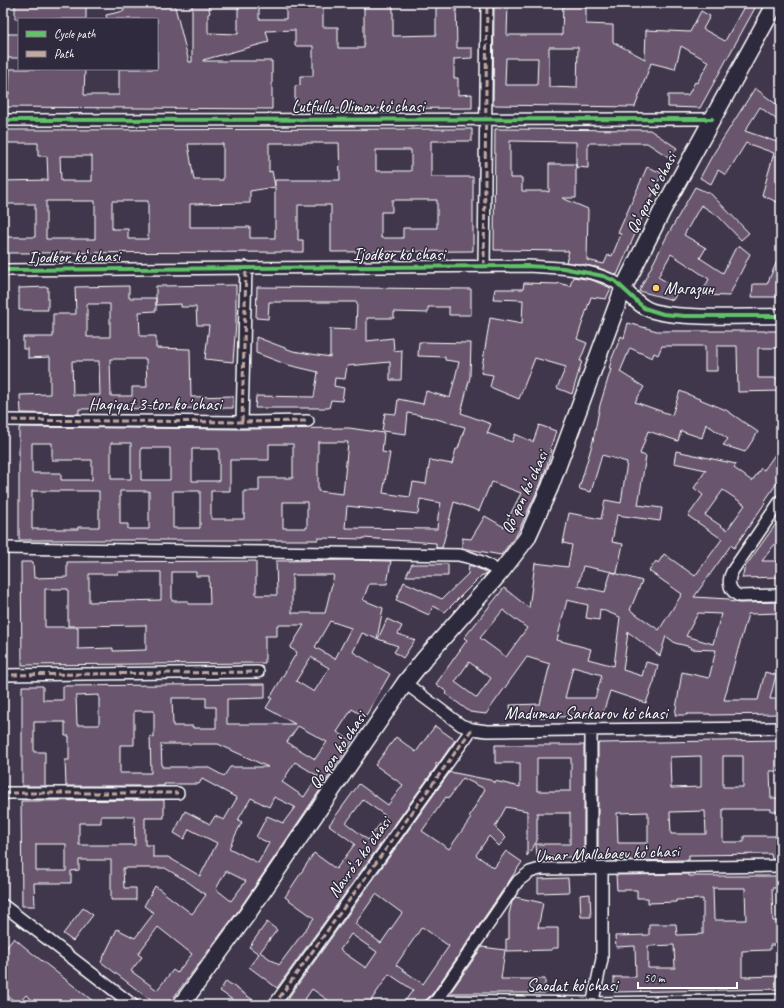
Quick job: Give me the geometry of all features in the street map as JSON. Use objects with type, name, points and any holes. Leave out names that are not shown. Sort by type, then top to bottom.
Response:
[{"type":"main road","name":"Qoʻqon koʻchasi","points":[[181,1005],[246,916],[405,684],[425,658],[500,573],[527,538],[550,488],[623,289],[662,211],[776,3]]},
{"type":"street","points":[[484,266],[487,3]]},
{"type":"street","name":"Lutfulla Olimov koʻchasi","points":[[3,120],[485,118],[712,119]]},
{"type":"street","name":"Ijodkor koʻchasi","points":[[3,270],[484,266],[563,268],[603,276],[614,281],[644,308],[663,314],[685,316],[781,316]]},
{"type":"street","points":[[242,422],[246,267]]},
{"type":"street","name":"Haqiqat 3-tor koʼchasi","points":[[3,420],[242,422],[308,421]]},
{"type":"street","points":[[781,500],[733,570],[729,582],[731,590],[739,596],[781,595]]},
{"type":"street","points":[[3,548],[459,555],[473,557],[489,564],[500,573]]},
{"type":"street","points":[[3,675],[258,672]]},
{"type":"street","name":"Madumar Sarkarov koʻchasi","points":[[405,684],[461,725],[472,729],[487,731],[781,728]]},
{"type":"street","name":"Navroʻz koʻchasi","points":[[274,1005],[472,729]]},
{"type":"street","points":[[591,730],[602,959],[592,1004]]},
{"type":"street","points":[[3,793],[178,793]]},
{"type":"street","name":"Umar Mallabaev koʻchasi","points":[[433,1003],[518,881],[530,872],[540,869],[781,866]]},
{"type":"street","points":[[3,900],[3,905],[133,1005]]},
{"type":"street","name":"Saodat koʻchasi","points":[[433,1003],[592,1004],[781,1000]]},
{"type":"building","points":[[15,3],[86,3],[86,18],[15,19]]},
{"type":"building","points":[[124,3],[134,3],[134,8],[155,3],[174,3],[189,62],[192,62],[192,3],[208,3],[210,13],[208,14],[208,33],[238,34],[238,3],[259,3],[259,19],[286,19],[286,3],[323,3],[323,27],[338,27],[338,48],[364,48],[364,3],[393,3],[393,36],[436,35],[436,3],[456,3],[457,48],[472,48],[472,58],[454,59],[454,78],[458,78],[458,95],[472,94],[472,108],[313,109],[313,104],[295,104],[295,86],[300,85],[300,76],[313,76],[313,46],[295,46],[295,30],[266,31],[269,42],[203,60],[272,61],[272,109],[3,107],[3,94],[9,94],[10,69],[85,70],[84,95],[119,95],[119,70],[158,70],[158,18],[107,18],[106,15],[124,11]]},
{"type":"building","points":[[494,3],[508,3],[507,35],[562,35],[563,3],[586,3],[586,24],[613,25],[613,42],[645,59],[646,30],[690,32],[701,11],[710,16],[703,29],[725,41],[746,3],[755,8],[700,108],[668,107],[668,95],[688,95],[709,62],[681,46],[675,69],[651,63],[635,107],[493,105]],"holes":[[[549,47],[578,47],[577,88],[549,87]],[[506,58],[538,58],[537,85],[505,85]]]},
{"type":"building","points":[[3,34],[18,34],[18,58],[3,58]]},
{"type":"building","points":[[755,88],[781,108],[781,114],[777,120],[760,107],[745,131],[777,142],[778,140],[781,141],[781,171],[776,189],[781,192],[781,204],[762,195],[774,153],[746,143],[726,175],[718,170],[711,184],[700,178],[712,156]]},
{"type":"building","points":[[472,129],[472,141],[431,141],[431,177],[473,177],[473,251],[331,252],[331,205],[298,205],[298,240],[303,240],[303,252],[3,253],[3,237],[35,237],[35,204],[3,204],[3,181],[48,180],[47,156],[38,156],[38,143],[3,143],[3,130]],"holes":[[[269,143],[339,143],[340,180],[275,180],[275,186],[272,171],[269,172]],[[188,144],[223,144],[223,180],[194,180]],[[376,150],[411,150],[411,171],[376,171]],[[60,156],[92,156],[92,181],[61,181]],[[275,187],[275,238],[250,238],[250,227],[190,227],[190,204],[250,203],[250,191]],[[392,200],[437,200],[437,228],[403,228],[403,238],[381,238],[381,212],[392,212]],[[46,201],[95,201],[95,239],[46,239]],[[112,201],[148,201],[148,239],[128,239],[128,229],[112,229]]]},
{"type":"building","points":[[495,129],[650,130],[677,148],[670,158],[647,143],[588,143],[588,168],[576,167],[576,198],[562,198],[588,209],[587,260],[604,264],[608,255],[612,256],[621,234],[618,233],[647,167],[662,173],[617,275],[596,267],[566,262],[569,251],[494,250]],"holes":[[[510,141],[576,142],[576,164],[549,164],[549,192],[522,191],[522,178],[510,178]]]},
{"type":"building","points":[[695,187],[711,194],[749,233],[741,240],[718,216],[701,205],[684,235],[706,248],[700,258],[723,273],[735,249],[740,246],[750,254],[729,296],[701,295],[709,279],[671,254],[658,277],[679,289],[673,300],[639,291],[666,238]]},
{"type":"building","points":[[781,252],[781,297],[752,297],[753,284],[767,284]]},
{"type":"building","points":[[573,277],[592,280],[611,288],[606,299],[591,297],[577,339],[587,343],[580,361],[582,361],[572,394],[557,388],[566,367],[535,358],[519,399],[490,387],[493,375],[481,373],[490,318],[522,324],[523,300],[493,299],[495,289],[523,289],[524,283],[558,283],[570,286]]},
{"type":"building","points":[[236,285],[236,323],[233,362],[205,359],[209,325],[197,325],[196,307],[181,307],[181,304],[156,305],[156,286]]},
{"type":"building","points":[[129,286],[129,298],[156,298],[156,311],[139,312],[140,336],[156,336],[156,348],[190,349],[191,397],[233,396],[233,408],[79,409],[79,414],[21,413],[20,395],[50,394],[50,357],[28,358],[28,349],[23,349],[23,337],[53,337],[53,314],[76,314],[75,287]],"holes":[[[87,304],[110,304],[110,337],[87,337]],[[110,359],[146,359],[147,387],[132,387],[132,396],[111,396]],[[72,361],[99,361],[100,395],[73,395]]]},
{"type":"building","points":[[48,287],[48,310],[19,310],[19,288]]},
{"type":"building","points":[[257,287],[471,289],[471,315],[449,315],[449,307],[428,307],[428,313],[394,312],[394,318],[367,318],[367,341],[393,338],[394,351],[402,350],[401,380],[390,380],[390,362],[347,366],[345,379],[335,378],[334,386],[344,388],[342,401],[331,400],[329,408],[255,408],[256,396],[314,397],[318,372],[288,365],[256,353],[256,337],[293,351],[330,357],[330,329],[356,330],[357,302],[269,302],[268,319],[256,318]]},
{"type":"building","points":[[628,323],[657,331],[781,331],[781,348],[758,348],[758,378],[781,378],[781,391],[738,392],[737,346],[717,346],[717,371],[705,371],[705,346],[662,346],[658,355],[654,353],[652,358],[630,348],[620,372],[644,387],[635,402],[672,415],[680,391],[726,410],[758,432],[745,452],[723,445],[728,439],[706,424],[702,438],[681,431],[678,441],[648,431],[640,454],[646,456],[638,505],[662,508],[660,521],[617,515],[612,542],[623,544],[617,573],[583,566],[578,586],[605,592],[611,572],[642,581],[630,610],[659,630],[682,594],[649,571],[656,561],[658,563],[664,554],[695,576],[722,539],[688,516],[703,495],[694,488],[706,470],[674,463],[676,451],[736,464],[734,468],[752,481],[761,468],[764,470],[781,446],[781,477],[734,548],[731,545],[694,597],[729,599],[729,601],[739,603],[781,602],[781,613],[748,614],[724,700],[758,700],[765,672],[776,675],[770,699],[781,699],[781,714],[675,715],[682,672],[709,678],[716,650],[690,649],[691,647],[675,643],[666,636],[660,656],[628,632],[623,670],[642,676],[646,662],[658,665],[654,682],[646,703],[610,691],[602,716],[511,718],[510,705],[540,704],[550,664],[527,657],[486,714],[470,712],[446,694],[447,692],[436,684],[467,640],[464,638],[504,588],[529,608],[535,563],[568,567],[572,545],[563,543],[569,513],[601,519],[605,500],[621,503],[627,462],[602,455],[591,492],[579,489],[593,441],[600,405],[611,369],[609,369],[612,358],[621,336],[624,338]],"holes":[[[723,490],[745,505],[727,530],[705,515]],[[567,600],[588,605],[586,618],[599,620],[600,609],[620,617],[614,666],[588,659],[591,649],[557,640]],[[503,610],[527,628],[506,657],[480,638]],[[698,613],[721,614],[713,644],[686,636]],[[469,662],[491,678],[477,698],[455,682]],[[573,667],[602,675],[595,698],[565,698]]]},
{"type":"building","points":[[419,342],[471,343],[470,377],[461,413],[491,424],[487,433],[512,442],[515,434],[533,442],[539,425],[556,431],[550,449],[552,450],[541,483],[517,534],[501,555],[462,548],[462,538],[471,539],[485,516],[504,527],[521,493],[492,482],[479,511],[454,502],[442,548],[436,548],[436,543],[363,538],[318,538],[318,540],[19,540],[19,428],[21,427],[242,429],[349,428],[384,433],[382,452],[390,453],[383,493],[410,497],[413,482],[426,484],[430,460],[452,464],[465,427],[408,413],[406,434],[382,431],[385,413],[396,414],[398,399],[423,404],[426,391],[450,398],[459,362],[445,360],[445,357],[418,356]],"holes":[[[318,442],[348,442],[343,494],[318,491]],[[32,443],[52,443],[52,460],[92,460],[92,480],[61,480],[61,473],[32,473]],[[111,443],[131,443],[131,479],[111,479]],[[269,444],[293,444],[293,478],[259,478],[259,491],[244,491],[244,519],[211,519],[211,491],[230,491],[230,460],[269,460]],[[141,448],[170,448],[170,480],[141,480]],[[192,449],[219,449],[219,481],[192,481]],[[32,491],[99,491],[99,527],[78,527],[78,529],[32,529]],[[120,491],[149,491],[149,529],[128,529],[128,524],[120,524]],[[173,491],[200,491],[200,528],[173,528]],[[420,499],[441,503],[437,529],[345,528],[347,506],[418,514]],[[283,502],[307,502],[307,528],[283,528]]]},
{"type":"building","points":[[781,517],[781,536],[762,561],[781,561],[781,577],[742,578],[745,567]]},
{"type":"building","points":[[256,561],[256,595],[277,595],[276,561],[391,561],[387,584],[369,584],[363,600],[383,608],[377,639],[362,633],[353,652],[390,674],[365,717],[352,709],[337,732],[352,741],[238,911],[168,1005],[157,1005],[101,962],[117,929],[135,938],[154,913],[144,906],[155,886],[192,914],[206,895],[165,868],[123,868],[124,888],[136,888],[136,900],[111,900],[111,860],[79,860],[79,870],[71,871],[71,883],[34,883],[35,906],[22,906],[21,801],[164,800],[164,818],[145,818],[145,845],[153,845],[153,857],[168,857],[200,876],[217,843],[189,829],[184,839],[174,833],[185,811],[210,824],[215,816],[224,820],[237,798],[202,779],[199,784],[164,784],[164,786],[66,786],[65,760],[69,760],[69,736],[65,736],[65,722],[34,722],[34,752],[45,752],[45,786],[22,786],[22,686],[43,686],[43,700],[63,700],[63,686],[265,684],[265,698],[227,699],[227,724],[295,724],[266,708],[272,698],[270,698],[297,652],[290,648],[304,625],[277,625],[277,636],[265,636],[265,663],[22,665],[21,562],[33,562],[34,578],[67,577],[67,562]],"holes":[[[161,572],[161,600],[89,602],[89,574]],[[172,572],[196,572],[196,576],[209,576],[210,604],[188,604],[188,601],[172,601]],[[292,575],[334,575],[325,613],[292,613]],[[45,589],[68,589],[68,626],[146,625],[146,650],[113,651],[113,648],[78,649],[78,627],[45,627]],[[330,621],[351,628],[335,659],[315,647]],[[311,657],[329,668],[314,692],[296,681]],[[99,695],[99,725],[77,725],[76,696]],[[172,698],[206,698],[206,707],[216,707],[216,728],[193,728],[193,726],[173,726]],[[134,711],[154,711],[154,738],[150,736],[151,773],[120,773],[120,745],[134,745]],[[298,726],[327,742],[315,759],[287,742]],[[161,744],[218,744],[268,767],[230,767],[224,776],[207,767],[162,767]],[[295,762],[318,776],[304,797],[282,782]],[[274,797],[295,807],[283,823],[267,816],[256,837],[269,843],[258,863],[229,848],[242,822],[238,820],[251,798],[269,807]],[[101,816],[134,816],[135,845],[79,845],[79,823],[101,823]],[[36,844],[66,844],[66,871],[36,871]],[[226,871],[246,881],[231,901],[216,889]],[[158,927],[192,954],[177,973],[173,970],[157,990],[131,971],[142,957],[138,954]]]},
{"type":"building","points":[[412,564],[448,564],[448,576],[406,576]]},
{"type":"building","points":[[469,565],[482,570],[487,574],[482,575],[445,612],[433,606],[429,615],[396,600],[404,582],[442,599],[468,574]]},
{"type":"building","points":[[387,619],[402,626],[398,634],[415,640],[403,658],[394,652],[398,646],[378,639]]},
{"type":"building","points":[[435,726],[455,740],[439,763],[436,763],[436,767],[277,988],[249,967],[259,954],[249,947],[267,922],[277,930],[260,952],[279,965],[314,918],[285,897],[314,853],[336,869],[355,844],[329,825],[359,784],[388,805],[403,785],[375,765],[396,737],[416,752]],"holes":[[[363,800],[386,816],[368,840],[346,823]]]},
{"type":"building","points":[[781,740],[781,771],[770,771],[771,798],[781,798],[781,811],[771,811],[771,809],[723,809],[723,842],[744,842],[744,836],[777,836],[777,839],[781,839],[781,859],[772,859],[771,854],[689,855],[689,860],[616,861],[616,859],[601,859],[601,857],[598,857],[599,743]],"holes":[[[701,756],[701,787],[671,788],[670,757]],[[723,756],[743,756],[743,787],[723,787]],[[705,811],[706,834],[671,834],[670,812]],[[648,812],[648,843],[618,843],[617,813]]]},
{"type":"building","points":[[495,745],[584,745],[584,857],[537,857],[536,844],[570,844],[570,813],[537,813],[537,841],[527,856],[527,811],[506,807],[495,827],[506,838],[499,846],[489,836],[476,855],[494,868],[506,851],[522,862],[433,993],[423,1005],[402,1005],[413,990],[389,974],[368,1005],[335,1005],[312,989],[301,1005],[284,1005],[450,772],[490,780],[495,783],[495,781],[520,787],[520,763],[495,763]],"holes":[[[537,758],[571,758],[571,791],[537,791]],[[463,778],[485,789],[469,817],[471,818],[449,849],[422,831],[446,797],[449,798]],[[376,894],[402,913],[381,943],[355,924]],[[422,927],[449,946],[423,984],[396,965]],[[351,934],[377,952],[366,968],[340,950]]]},
{"type":"building","points":[[689,874],[689,876],[781,876],[781,888],[772,888],[773,921],[781,921],[781,945],[770,945],[770,950],[742,951],[742,977],[781,976],[781,989],[614,992],[614,977],[636,977],[635,946],[616,947],[615,936],[649,935],[649,924],[676,924],[677,935],[703,934],[703,899],[648,903],[648,898],[637,898],[637,890],[617,890],[616,875]],"holes":[[[713,888],[745,888],[746,920],[714,920]],[[674,945],[675,968],[648,968],[648,946]]]},
{"type":"building","points":[[568,878],[569,892],[538,893],[538,879]]},
{"type":"building","points":[[590,894],[591,917],[581,917],[580,895]]},
{"type":"building","points":[[515,897],[543,903],[538,928],[558,928],[558,948],[552,948],[552,950],[506,951],[506,939],[509,939],[509,914]]},
{"type":"building","points":[[83,908],[93,915],[73,941],[63,934]]},
{"type":"building","points":[[14,938],[98,1005],[39,1005],[26,995],[18,1004],[3,992],[3,952]]},
{"type":"building","points":[[482,947],[505,950],[501,979],[545,979],[545,993],[450,993]]},
{"type":"building","points":[[226,981],[260,1005],[240,1005],[220,991]]},
{"type":"marked path","points":[[484,266],[487,3]]},
{"type":"marked path","points":[[242,422],[246,267]]},
{"type":"marked path","points":[[3,420],[242,422],[308,421]]},
{"type":"marked path","points":[[3,675],[258,672]]},
{"type":"marked path","points":[[274,1005],[472,729]]},
{"type":"marked path","points":[[3,793],[178,793]]},
{"type":"marked path","points":[[3,900],[3,905]]},
{"type":"cycle path","points":[[3,120],[712,119]]},
{"type":"cycle path","points":[[3,270],[527,266],[563,268],[603,276],[615,281],[644,308],[663,314],[685,316],[781,316]]},
{"type":"place","name":"Магазин","points":[[656,288]]}]
